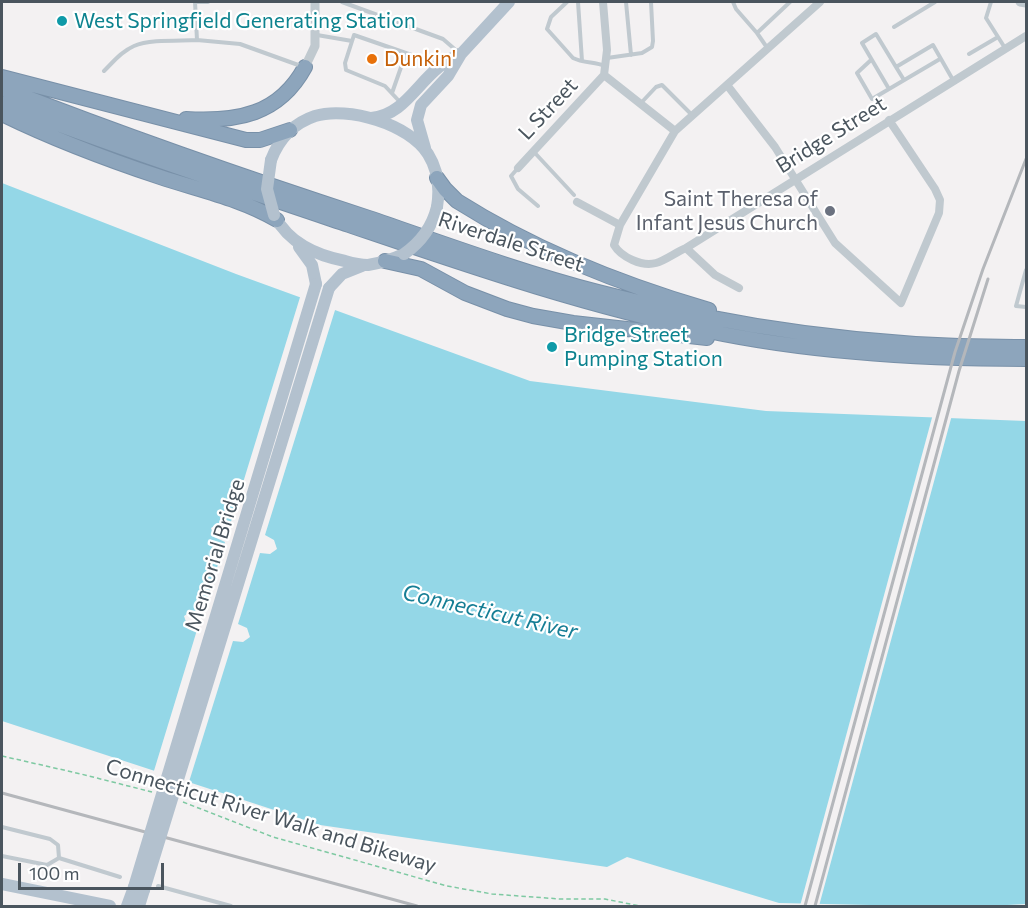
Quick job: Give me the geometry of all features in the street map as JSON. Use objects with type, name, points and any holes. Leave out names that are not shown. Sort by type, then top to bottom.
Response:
[{"type":"highway","points":[[163,118],[227,119],[255,113],[273,104],[284,94],[296,82],[305,67]]},
{"type":"highway","points":[[2,77],[252,141],[290,130]]},
{"type":"highway","name":"Riverdale Street","points":[[2,88],[120,134],[230,172],[596,292],[687,314],[771,328],[902,344],[1026,347]]},
{"type":"highway","name":"Riverdale Street","points":[[2,103],[206,177],[595,305],[764,342],[924,357],[1026,359]]},
{"type":"highway","points":[[2,114],[57,140],[145,172],[256,208],[275,217]]},
{"type":"highway","points":[[437,178],[457,201],[566,260],[650,292],[771,328]]},
{"type":"highway","points":[[385,261],[421,269],[482,300],[547,319],[695,338],[764,342]]},
{"type":"main road","points":[[427,152],[397,128],[366,118],[339,114],[322,115],[305,121],[290,130],[278,144],[271,160],[267,189],[275,217],[310,261],[323,286],[342,274],[404,254],[426,234],[437,207],[437,178],[427,152],[418,130],[418,112],[423,102],[448,76],[461,54],[510,2]]},
{"type":"main road","points":[[366,118],[382,116],[402,104],[438,67],[461,54]]},
{"type":"main road","points":[[292,239],[322,255],[366,265]]},
{"type":"main road","name":"Memorial Bridge","points":[[139,889],[323,286]]},
{"type":"main road","points":[[2,884],[110,906]]},
{"type":"main road","points":[[127,906],[139,889]]},
{"type":"main road","points":[[139,889],[140,906]]},
{"type":"street","points":[[305,67],[314,51],[315,2]]},
{"type":"street","points":[[603,2],[606,62],[604,75],[675,131]]},
{"type":"street","points":[[576,198],[620,225],[660,152],[675,131],[820,2]]},
{"type":"street","points":[[1020,2],[1026,3]]},
{"type":"street","name":"Bridge Street","points":[[620,225],[614,242],[618,252],[633,260],[654,263],[686,248],[1026,36]]},
{"type":"street","name":"L Street","points":[[518,168],[604,75]]},
{"type":"street","points":[[727,85],[769,138],[842,250],[901,303],[939,213],[940,200],[889,120]]},
{"type":"street","points":[[686,248],[715,275],[739,288]]},
{"type":"lane","points":[[197,40],[195,2],[208,2]]},
{"type":"lane","points":[[342,2],[443,39],[461,54]]},
{"type":"lane","points":[[567,2],[551,17],[546,26],[547,29],[573,58],[597,63],[642,53],[652,47],[651,2]]},
{"type":"lane","points":[[578,2],[582,61]]},
{"type":"lane","points":[[626,2],[631,55]]},
{"type":"lane","points":[[733,2],[768,50]]},
{"type":"lane","points":[[757,33],[790,2]]},
{"type":"lane","points":[[894,27],[935,2]]},
{"type":"lane","points":[[991,2],[986,18],[1005,49]]},
{"type":"lane","points":[[889,88],[862,43],[876,34],[904,80]]},
{"type":"lane","points":[[316,35],[352,41]]},
{"type":"lane","points":[[402,104],[385,86],[347,71],[345,63],[354,35],[438,67]]},
{"type":"lane","points":[[969,54],[998,37]]},
{"type":"lane","points":[[104,71],[122,53],[134,46],[144,43],[197,40],[240,44],[305,67]]},
{"type":"lane","points":[[896,67],[933,45],[953,81]]},
{"type":"lane","points":[[392,93],[406,53]]},
{"type":"lane","points":[[872,60],[857,73],[872,99],[940,59]]},
{"type":"lane","points":[[640,104],[656,87],[662,85],[693,116]]},
{"type":"lane","points":[[533,152],[576,198]]},
{"type":"lane","points":[[518,168],[511,176],[518,189],[538,206]]},
{"type":"lane","points":[[1026,270],[1016,306],[1026,307]]},
{"type":"lane","points":[[2,827],[50,839],[58,845],[59,858]]},
{"type":"lane","points":[[2,856],[47,865],[59,858],[120,877]]},
{"type":"lane","points":[[158,886],[231,906]]},
{"type":"path","name":"Connecticut River Walk and Bikeway","points":[[2,756],[151,792]]},
{"type":"path","name":"Connecticut River Walk and Bikeway","points":[[181,802],[273,837],[457,888],[492,894],[618,900],[640,906]]},
{"type":"water","name":"Connecticut River","points":[[2,183],[236,274],[530,381],[766,411],[1026,421],[1026,904],[915,906],[779,903],[627,857],[607,867],[320,825],[2,721]]},
{"type":"pier","points":[[301,294],[336,307],[265,535],[274,540],[277,549],[270,554],[260,553],[238,624],[247,628],[250,637],[243,642],[233,641],[188,785],[153,774],[197,630],[187,625],[184,616],[192,611],[203,613],[225,542],[214,537],[211,528],[219,523],[230,525]]},
{"type":"pier","points":[[933,414],[952,415],[819,906],[800,906]]},
{"type":"railway","points":[[805,906],[955,352],[983,269],[1026,159]]},
{"type":"railway","points":[[815,906],[959,371],[988,279]]},
{"type":"railway","points":[[2,793],[417,906]]},
{"type":"place","name":"West Springfield Generating Station","points":[[62,21]]},
{"type":"place","name":"Dunkin'","points":[[372,59]]},
{"type":"place","name":"Saint Theresa of Infant Jesus Church","points":[[830,211]]},
{"type":"place","name":"Bridge Street Pumping Station","points":[[552,347]]}]
